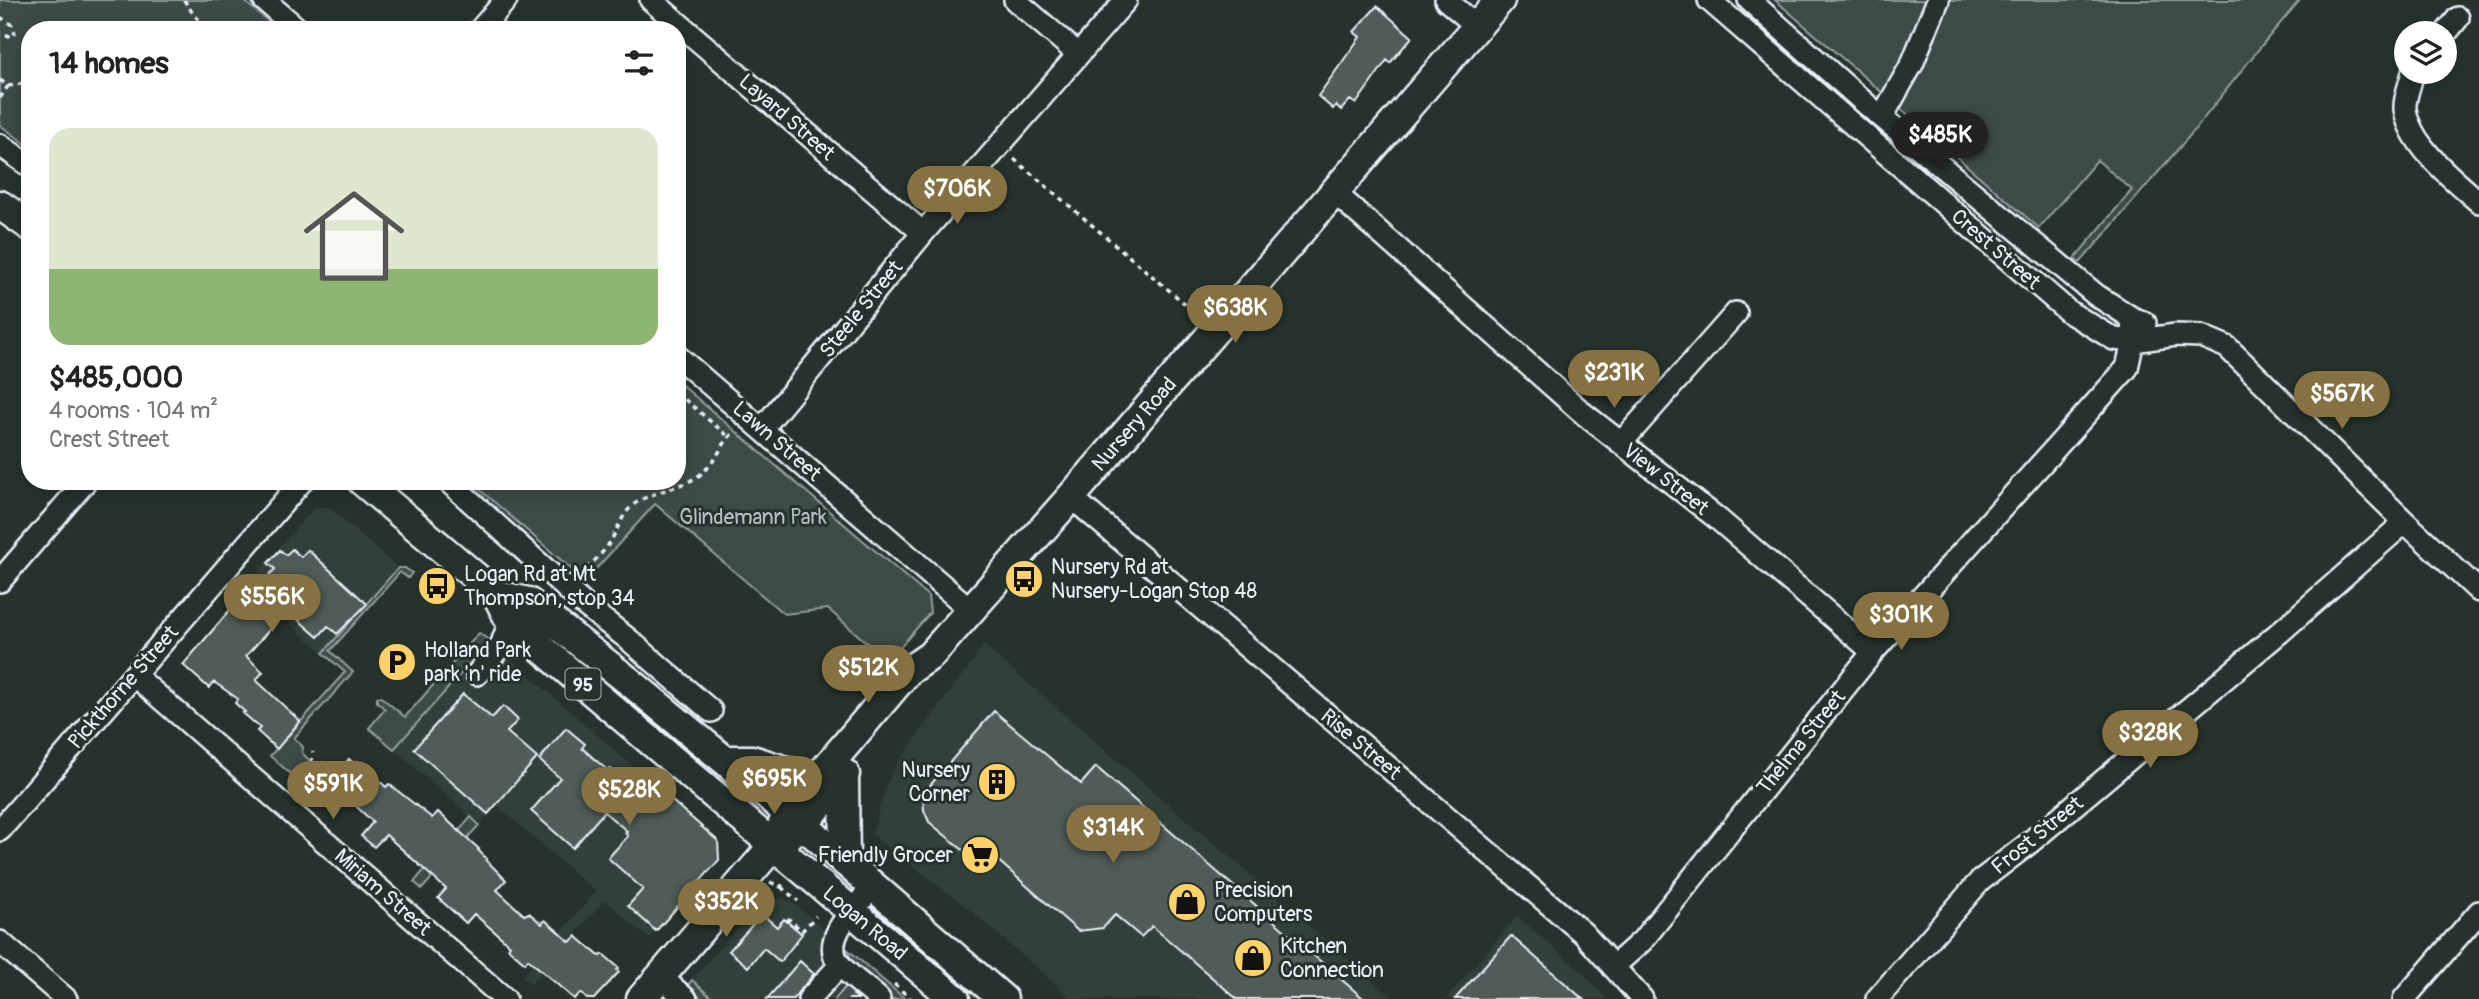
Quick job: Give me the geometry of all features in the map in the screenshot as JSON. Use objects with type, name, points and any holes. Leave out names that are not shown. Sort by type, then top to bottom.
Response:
[{"type":"main road","name":"Nursery Road","points":[[641,999],[831,776],[908,671],[930,656],[1071,497],[1500,0]]},
{"type":"main road","points":[[1,204],[21,219]]},
{"type":"main road","name":"Logan Road","points":[[373,490],[497,595],[510,621],[955,999]]},
{"type":"main road","name":"Logan Road","points":[[497,595],[528,602],[600,659],[726,760],[1003,999]]},
{"type":"main road","points":[[726,760],[752,760],[796,774],[831,776],[845,862]]},
{"type":"street","points":[[264,0],[288,21]]},
{"type":"street","points":[[488,21],[506,0]]},
{"type":"street","name":"Layard Street","points":[[651,0],[676,21]]},
{"type":"street","points":[[1015,0],[1078,54]]},
{"type":"street","name":"Steele Street","points":[[756,423],[1126,0]]},
{"type":"street","points":[[1446,0],[1478,27]]},
{"type":"street","name":"Crest Street","points":[[1709,0],[2069,312],[2114,339],[2133,341],[2176,335],[2201,336],[2227,347],[2404,522],[2479,591]]},
{"type":"street","name":"Crest Street","points":[[1749,0],[1882,117],[2096,295],[2132,318],[2176,335]]},
{"type":"street","points":[[1882,117],[1912,64],[1938,0]]},
{"type":"street","name":"Layard Street","points":[[686,30],[923,233]]},
{"type":"street","points":[[2410,84],[2405,108],[2417,141],[2437,164],[2479,202]]},
{"type":"street","points":[[0,145],[21,160]]},
{"type":"street","name":"View Street","points":[[1334,192],[1584,414],[1718,519],[1873,652]]},
{"type":"street","points":[[1621,443],[1736,313]]},
{"type":"street","name":"Thelma Street","points":[[1613,967],[1642,941],[1873,652],[2127,368],[2133,341],[2132,318]]},
{"type":"street","name":"Lawn Street","points":[[686,364],[971,610]]},
{"type":"street","points":[[0,581],[78,490]]},
{"type":"street","name":"Pickthorne Street","points":[[0,830],[294,490]]},
{"type":"street","points":[[458,490],[601,619],[711,711]]},
{"type":"street","name":"Rise Street","points":[[1071,497],[1583,933],[1642,999]]},
{"type":"street","name":"Frost Street","points":[[1877,999],[1980,881],[2270,641],[2404,522]]},
{"type":"street","points":[[600,659],[601,619]]},
{"type":"street","points":[[477,674],[501,646],[510,621]]},
{"type":"street","name":"Miriam Street","points":[[134,676],[505,999]]},
{"type":"street","points":[[873,887],[836,933],[831,985],[879,999]]},
{"type":"street","points":[[2404,999],[2479,912]]},
{"type":"street","points":[[0,942],[66,999]]},
{"type":"street","points":[[660,976],[686,999]]},
{"type":"path","points":[[184,0],[200,21]]},
{"type":"path","points":[[0,17],[12,25],[15,33],[13,37],[0,33]]},
{"type":"path","points":[[0,79],[8,86],[21,85]]},
{"type":"path","points":[[0,98],[8,86]]},
{"type":"path","points":[[999,146],[1190,309],[1192,317]]},
{"type":"path","points":[[686,401],[729,437]]},
{"type":"path","points":[[686,483],[716,460],[729,437],[756,423]]},
{"type":"path","points":[[568,590],[606,547],[629,509],[672,490]]},
{"type":"path","points":[[302,784],[316,769],[311,765],[313,752]]},
{"type":"path","points":[[768,881],[782,887],[799,901]]},
{"type":"path","points":[[782,887],[786,881]]},
{"type":"path","points":[[787,921],[789,919],[802,931],[816,916]]},
{"type":"shaded area","points":[[328,507],[398,568],[323,653],[246,585],[314,508]]},
{"type":"shaded area","points":[[490,641],[718,841],[719,860],[649,939],[605,900],[531,984],[522,977],[596,892],[497,805],[479,825],[394,749]]},
{"type":"shaded area","points":[[984,645],[1394,999],[1072,999],[969,909],[872,835],[886,786],[895,767]]},
{"type":"shaded area","points":[[782,898],[797,906],[905,999],[675,999],[755,908],[768,899]]},
{"type":"shaded area","points":[[1517,916],[1583,973],[1606,999],[1446,999]]},
{"type":"green space","points":[[0,0],[243,0],[268,21],[21,21],[21,140],[0,125]]},
{"type":"green space","points":[[1775,0],[2300,0],[2192,133],[2080,263],[2074,259],[2132,190],[2097,160],[2039,228]]},
{"type":"green space","name":"Glindemann Park","points":[[686,389],[928,596],[930,613],[888,661],[828,609],[784,614],[655,504],[585,581],[480,490],[686,490]]},
{"type":"green space","points":[[398,568],[405,568],[412,573],[408,578],[400,572],[330,651],[353,672],[294,738],[303,747],[302,753],[310,761],[308,764],[312,768],[300,782],[270,756],[345,672],[323,653]]},
{"type":"green space","points":[[479,633],[490,641],[394,749],[369,728],[385,709],[377,702],[377,697],[381,697],[405,717]]},
{"type":"green space","points":[[322,762],[331,770],[312,792],[305,787],[320,770],[315,765]]},
{"type":"green space","points":[[471,817],[479,825],[422,889],[414,882]]},
{"type":"green space","points":[[846,948],[905,999],[891,999],[858,971]]},
{"type":"green space","points":[[692,980],[713,999],[702,999],[687,986]]},
{"type":"building","points":[[1377,6],[1412,37],[1390,63],[1387,60],[1356,104],[1350,100],[1341,110],[1336,105],[1333,109],[1318,96],[1360,37],[1354,32]]},
{"type":"building","points":[[292,549],[301,557],[308,550],[367,604],[337,634],[328,626],[318,637],[287,610],[246,656],[263,672],[256,680],[300,721],[277,749],[257,731],[260,728],[235,703],[238,699],[214,682],[209,688],[183,665],[246,591],[251,595],[275,569],[268,563],[280,550],[286,555]]},
{"type":"building","points":[[463,694],[492,718],[503,706],[518,720],[507,732],[537,758],[488,814],[414,749]]},
{"type":"building","points":[[994,711],[1081,784],[1096,767],[1364,999],[1237,999],[1152,926],[1141,937],[1115,915],[1103,928],[1078,931],[995,858],[986,869],[929,822],[923,798],[926,790]]},
{"type":"building","points":[[566,728],[585,744],[582,748],[607,770],[611,769],[629,784],[639,772],[718,841],[719,860],[656,931],[628,906],[643,889],[608,858],[628,836],[625,833],[627,831],[604,812],[573,848],[531,811],[560,778],[539,760]]},
{"type":"building","points":[[349,759],[355,764],[357,761],[386,787],[389,784],[432,818],[438,812],[479,849],[506,880],[497,890],[524,915],[529,913],[542,924],[545,920],[570,942],[576,936],[598,955],[603,954],[619,968],[619,972],[594,999],[587,999],[581,993],[574,999],[528,959],[525,963],[508,948],[510,945],[474,914],[466,923],[438,898],[446,889],[386,835],[374,847],[361,836],[373,822],[329,781]]},
{"type":"building","points":[[762,914],[777,927],[784,919],[802,934],[780,962],[764,948],[748,967],[729,951]]},
{"type":"building","points":[[1511,936],[1583,999],[1455,999]]},
{"type":"building","points":[[800,961],[814,974],[793,999],[767,999]]},
{"type":"building","points":[[845,988],[851,993],[859,999],[836,999]]},
{"type":"tunnel","points":[[841,993],[848,999]]},
{"type":"place","name":"Nursery Rd at Nursery-Logan Stop 48","points":[[1024,579]]},
{"type":"place","name":"Logan Rd at Mt Thompson, stop 34","points":[[437,586]]},
{"type":"place","name":"Holland Park park 'n' ride","points":[[397,662]]},
{"type":"place","name":"Nursery Corner","points":[[997,782]]},
{"type":"place","name":"Friendly Grocer","points":[[980,855]]},
{"type":"place","name":"Precision Computers","points":[[1187,902]]},
{"type":"place","name":"Kitchen Connection","points":[[1253,958]]}]
